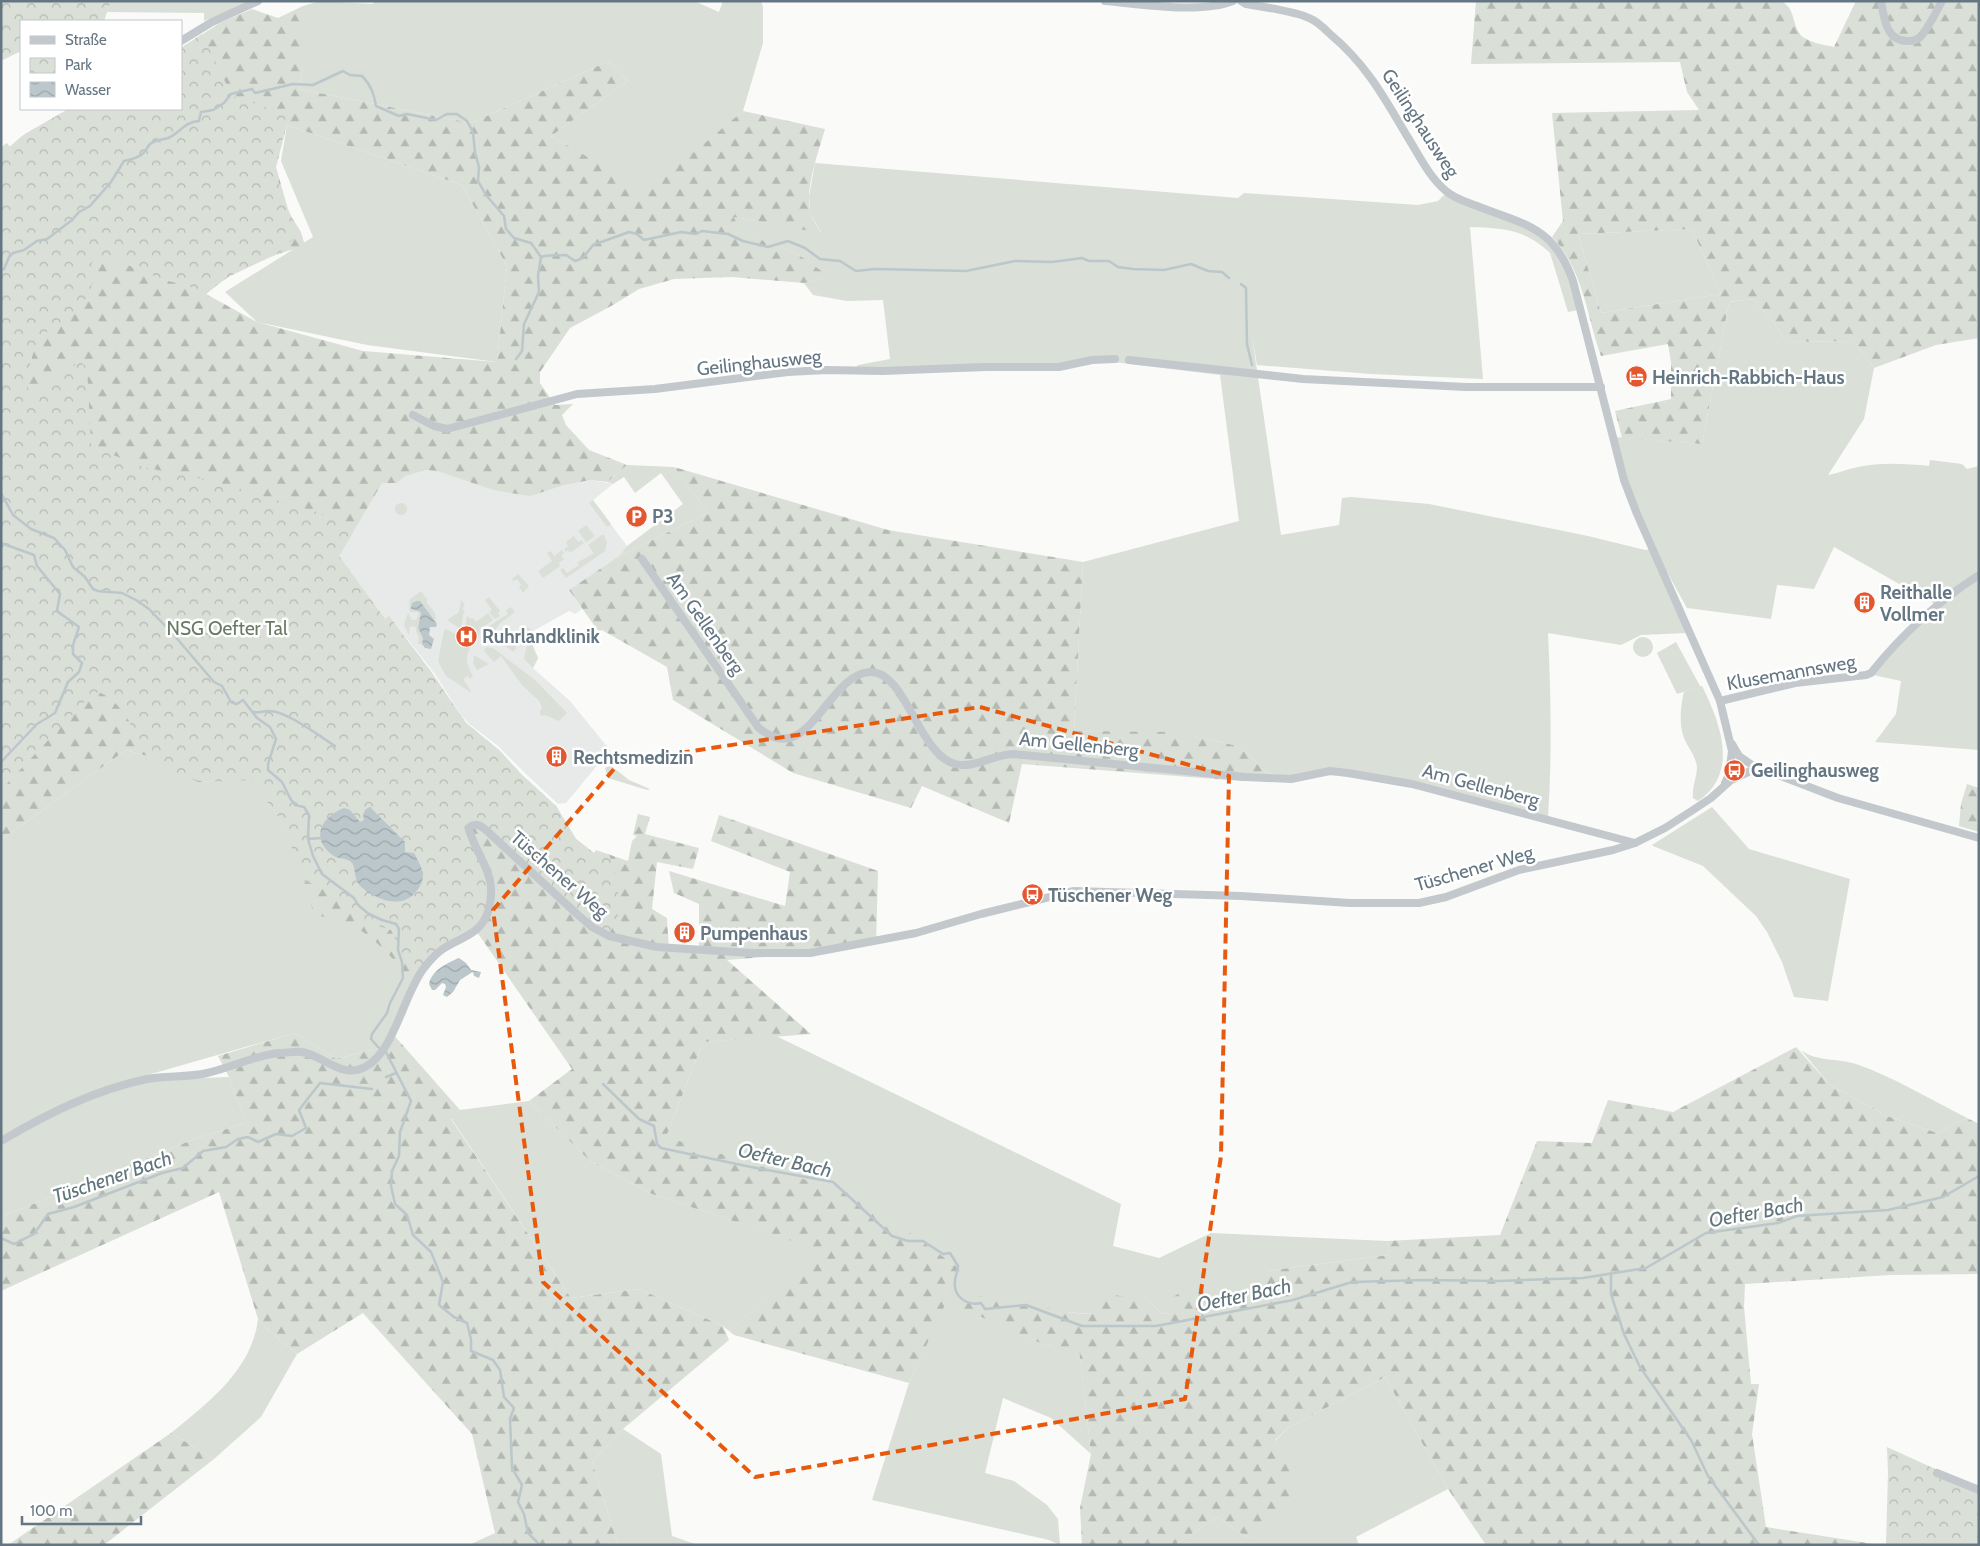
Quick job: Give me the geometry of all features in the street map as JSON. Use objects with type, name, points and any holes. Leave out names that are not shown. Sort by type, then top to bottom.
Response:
[{"type":"street","points":[[182,40],[212,22],[258,1]]},
{"type":"street","points":[[1105,1],[1202,7],[1222,5],[1233,1]]},
{"type":"street","name":"Geilinghausweg","points":[[1241,1],[1246,4],[1305,16],[1317,22],[1346,46],[1378,85],[1423,161],[1444,189],[1462,200],[1533,228],[1554,244],[1564,259],[1573,281],[1624,480],[1637,514],[1720,701],[1731,742],[1729,775],[1723,787]]},
{"type":"street","points":[[1881,1],[1888,31],[1897,38],[1906,41],[1915,40],[1922,36],[1942,1]]},
{"type":"street","name":"Geilinghausweg","points":[[414,415],[434,426],[448,429],[577,394],[655,389],[788,372],[1058,367],[1092,360],[1115,359]]},
{"type":"street","points":[[1129,360],[1303,379],[1466,387],[1601,387]]},
{"type":"street","name":"Am Gellenberg","points":[[642,560],[758,727],[773,738],[784,739],[797,735],[809,725],[851,680],[871,672],[886,678],[898,691],[936,752],[947,761],[958,765],[1014,754],[1245,777],[1291,779],[1321,772],[1338,771],[1412,784],[1635,843]]},
{"type":"street","name":"Klusemannsweg","points":[[1720,701],[1795,683],[1871,673],[1892,646],[1934,607],[1979,576]]},
{"type":"street","name":"Geilinghausweg","points":[[1731,742],[1745,760],[1759,768]]},
{"type":"street","points":[[1759,768],[1847,801],[1979,838]]},
{"type":"street","name":"Tüschener Weg","points":[[1,1140],[46,1114],[88,1097],[148,1079],[164,1076],[205,1074],[277,1053],[302,1052],[338,1070],[351,1071],[364,1068],[375,1061],[394,1031],[423,970],[444,948],[478,930],[484,921],[490,903],[491,885],[487,868],[470,830],[471,826],[476,824],[486,830],[592,927],[609,936],[657,947],[751,953],[810,953],[885,940],[1074,891],[1241,896],[1350,903],[1419,903],[1446,897],[1519,870],[1613,850],[1635,843],[1665,828],[1711,798],[1741,775],[1759,768]]},
{"type":"street","points":[[1937,1473],[1979,1490]]},
{"type":"highlighted area","points":[[980,707],[1229,776],[1221,1156],[1185,1399],[755,1477],[543,1282],[493,910],[620,762]]},
{"type":"shaded area","name":"Ruhrlandklinik","points":[[427,470],[437,471],[493,490],[561,486],[590,480],[613,484],[593,500],[627,546],[619,556],[569,590],[582,609],[575,614],[569,611],[528,634],[538,658],[533,668],[570,701],[610,750],[566,803],[558,804],[497,745],[469,724],[461,715],[435,674],[389,616],[385,619],[339,556],[382,482],[397,482],[405,476]]},
{"type":"green space","points":[[1,1],[111,1],[104,20],[20,20],[20,52],[1,61]]},
{"type":"green space","points":[[111,1],[250,1],[204,21],[204,13],[107,12]]},
{"type":"green space","points":[[320,1],[373,4],[374,1],[694,1],[719,12],[723,1],[761,1],[763,7],[763,43],[743,111],[647,192],[551,136],[628,81],[609,61],[471,123],[299,89],[303,66],[303,6]]},
{"type":"green space","points":[[1476,1],[1780,1],[1789,8],[1799,33],[1803,37],[1834,47],[1856,1],[1979,1],[1979,338],[1936,345],[1874,368],[1854,341],[1786,342],[1772,320],[1753,299],[1729,302],[1702,444],[1622,438],[1615,411],[1671,399],[1671,363],[1668,344],[1601,356],[1578,279],[1563,250],[1552,237],[1563,221],[1552,113],[1699,110],[1687,92],[1680,62],[1471,64]],"holes":[[[1692,229],[1721,294],[1601,313],[1578,234]]]},
{"type":"green space","points":[[303,6],[303,66],[299,89],[471,123],[609,61],[628,81],[551,136],[647,191],[743,111],[825,129],[813,170],[809,192],[811,215],[821,233],[734,217],[740,232],[796,253],[830,277],[804,283],[732,277],[674,279],[639,289],[570,328],[540,372],[540,383],[555,405],[573,404],[562,415],[566,425],[589,450],[627,465],[607,482],[590,480],[561,486],[530,496],[493,490],[437,471],[427,470],[405,476],[397,483],[382,483],[339,556],[385,619],[389,616],[432,673],[466,723],[499,750],[522,775],[556,806],[576,839],[594,853],[596,850],[628,861],[632,841],[637,836],[633,835],[638,814],[650,817],[645,834],[699,848],[693,869],[657,862],[652,909],[667,918],[669,950],[699,952],[699,904],[674,893],[669,871],[785,906],[790,872],[711,841],[719,815],[878,871],[876,944],[825,952],[727,960],[811,1034],[703,1042],[666,1137],[861,1197],[961,1270],[909,1383],[734,1335],[729,1331],[819,1250],[652,1194],[590,1161],[529,1101],[572,1069],[477,932],[442,953],[414,984],[372,938],[346,923],[331,918],[315,916],[285,826],[251,780],[199,782],[182,778],[162,769],[147,756],[126,750],[1,840],[1,147],[7,143],[10,147],[25,134],[67,110],[182,110],[182,47],[220,23],[252,9],[278,18]],"holes":[[[287,125],[462,185],[507,266],[497,362],[363,351],[257,322],[206,294],[216,285],[252,264],[305,246],[301,232],[289,213],[276,167]]]},
{"type":"green space","name":"NSG Oefter Tal","points":[[202,34],[232,96],[285,113],[285,128],[277,159],[276,173],[284,200],[299,233],[279,253],[226,278],[206,294],[116,260],[99,256],[91,264],[95,275],[89,294],[73,314],[50,329],[36,344],[30,364],[28,389],[35,391],[80,362],[87,367],[91,444],[96,448],[143,467],[208,480],[314,511],[355,529],[339,556],[385,619],[389,616],[432,673],[466,723],[499,750],[522,775],[556,806],[576,839],[594,853],[609,854],[618,883],[618,917],[609,934],[593,926],[487,829],[470,824],[486,869],[489,898],[486,911],[467,939],[442,953],[414,984],[408,964],[391,930],[364,920],[326,891],[311,883],[302,881],[285,826],[251,780],[195,780],[181,778],[168,773],[147,755],[120,708],[111,699],[99,692],[92,694],[1,790],[1,154],[22,136],[66,110],[182,110],[182,47]]},
{"type":"green space","points":[[287,125],[462,185],[507,266],[497,362],[367,345],[257,322],[225,292],[313,237],[281,161]]},
{"type":"green space","points":[[815,163],[1238,198],[1244,193],[1418,205],[1438,201],[1444,195],[1532,230],[1548,243],[1566,265],[1578,310],[1568,312],[1550,253],[1541,245],[1513,231],[1470,227],[1483,379],[1371,374],[1257,365],[1252,336],[1281,535],[1339,525],[1342,498],[1351,497],[1429,504],[1588,536],[1645,550],[1653,549],[1686,633],[1641,635],[1621,645],[1548,633],[1551,726],[1548,818],[1356,772],[1292,778],[1265,772],[1250,755],[1233,745],[1211,740],[1168,733],[1074,731],[1083,562],[1239,521],[1220,375],[1105,361],[1045,370],[851,372],[858,365],[890,359],[883,300],[847,301],[813,295],[804,283],[829,277],[796,253],[739,232],[734,217],[821,232],[810,214],[809,197]]},
{"type":"green space","points":[[1692,229],[1721,294],[1601,313],[1578,234]]},
{"type":"green space","points":[[1753,299],[1772,320],[1786,342],[1854,341],[1874,368],[1864,419],[1828,475],[1876,464],[1929,466],[1930,460],[1962,464],[1967,469],[1979,466],[1979,750],[1875,742],[1896,714],[1901,681],[1873,675],[1908,635],[1938,606],[1834,547],[1814,589],[1777,585],[1771,619],[1687,608],[1653,547],[1637,514],[1615,437],[1702,444],[1729,302]]},
{"type":"green space","points":[[627,465],[674,467],[708,513],[619,556],[627,546],[683,504],[661,473],[635,493],[624,477],[613,484],[607,482]]},
{"type":"green space","points":[[674,467],[888,530],[1083,562],[1074,731],[1168,732],[1233,745],[1250,755],[1265,772],[1292,778],[1293,781],[1241,781],[1022,764],[1009,823],[922,786],[911,808],[793,773],[673,700],[667,667],[602,630],[599,632],[569,590],[619,556],[708,513]]},
{"type":"green space","points":[[593,500],[611,524],[607,527],[589,503]]},
{"type":"green space","points":[[399,503],[403,503],[407,509],[403,515],[399,515],[395,511],[395,507]]},
{"type":"green space","points":[[586,525],[595,536],[586,542],[578,531]]},
{"type":"green space","points":[[604,535],[607,542],[605,551],[566,578],[560,570],[563,568],[567,573],[579,565],[577,563],[594,553],[588,545]]},
{"type":"green space","points":[[574,536],[578,542],[581,540],[584,543],[570,553],[568,550],[566,552],[564,549],[568,546],[566,542]]},
{"type":"green space","points":[[562,550],[564,553],[561,556],[564,559],[559,563],[560,566],[543,578],[538,571],[552,561],[547,553],[551,551],[554,556]]},
{"type":"green space","points":[[518,574],[529,586],[523,593],[517,579],[511,580]]},
{"type":"green space","points":[[421,591],[435,613],[436,620],[432,618],[420,601],[419,611],[421,613],[418,628],[423,638],[422,644],[418,644],[419,637],[416,627],[410,626],[409,635],[404,625],[408,613],[412,620],[416,620],[419,614],[411,612],[409,609],[410,599]]},
{"type":"green space","points":[[489,597],[500,611],[498,613],[500,616],[495,619],[489,612],[492,610],[485,600]]},
{"type":"green space","points":[[461,600],[465,605],[462,608],[465,612],[461,629],[447,620],[459,612]]},
{"type":"green space","points":[[511,607],[515,612],[499,624],[492,636],[481,636],[483,630],[508,614],[506,610]]},
{"type":"green space","points":[[488,613],[493,620],[480,629],[479,635],[465,631],[467,616],[471,619],[473,618],[476,622]]},
{"type":"green space","points":[[526,626],[533,631],[528,634],[538,658],[533,668],[524,659],[528,639],[526,639]]},
{"type":"green space","points":[[446,629],[473,643],[468,652],[467,660],[473,676],[470,679],[468,676],[463,679],[470,692],[446,676],[438,661]]},
{"type":"green space","points":[[507,631],[512,631],[516,635],[516,649],[513,652],[502,643],[503,635]]},
{"type":"green space","points":[[1643,637],[1650,640],[1653,647],[1650,654],[1643,657],[1636,654],[1633,647],[1636,640]]},
{"type":"green space","points":[[1676,642],[1709,700],[1720,731],[1722,762],[1719,776],[1711,789],[1698,801],[1693,798],[1697,767],[1684,739],[1681,719],[1684,692],[1695,688],[1677,694],[1657,653]]},
{"type":"green space","points":[[486,647],[493,648],[535,680],[567,713],[559,721],[545,715],[541,716],[542,707],[539,701],[522,685],[501,656],[494,662],[484,651]]},
{"type":"green space","points":[[474,655],[489,664],[477,670],[473,663]]},
{"type":"green space","points":[[126,750],[147,756],[162,769],[199,782],[251,780],[285,826],[318,913],[350,919],[377,938],[414,984],[392,1033],[379,1048],[336,1059],[295,1033],[130,1080],[1,1138],[1,840]]},
{"type":"green space","points":[[610,765],[629,780],[650,789],[647,790],[608,778],[605,768]]},
{"type":"green space","points":[[1967,784],[1979,788],[1979,832],[1959,826],[1961,804]]},
{"type":"green space","points":[[1712,807],[1749,849],[1850,879],[1828,1001],[1794,997],[1782,962],[1767,932],[1756,916],[1703,866],[1652,845]]},
{"type":"green space","points":[[295,1033],[336,1059],[379,1048],[392,1033],[460,1110],[451,1119],[571,1298],[639,1289],[723,1326],[729,1340],[623,1429],[592,1461],[618,1545],[500,1545],[495,1533],[472,1434],[363,1313],[297,1354],[268,1330],[258,1319],[219,1192],[1,1291],[1,1217],[197,1138],[246,1123],[229,1077],[218,1056]]},
{"type":"green space","points":[[776,1036],[1121,1204],[1113,1246],[1159,1258],[1211,1233],[1387,1241],[1389,1255],[1267,1271],[1245,1304],[1202,1309],[1204,1278],[1172,1313],[1162,1314],[1150,1302],[1095,1314],[960,1306],[1045,1345],[1079,1348],[1091,1454],[1051,1418],[1003,1398],[985,1473],[1014,1481],[1047,1505],[1058,1519],[1060,1545],[1049,1540],[872,1500],[909,1383],[960,1270],[666,1137],[703,1042]]},
{"type":"green space","points":[[1796,1047],[1830,1085],[1887,1116],[1937,1133],[1967,1118],[1979,1124],[1979,1274],[1890,1275],[1745,1284],[1744,1307],[1751,1384],[1759,1384],[1752,1434],[1766,1527],[1880,1545],[1486,1545],[1448,1489],[1385,1377],[1288,1428],[1275,1440],[1291,1473],[1294,1483],[1293,1491],[1277,1514],[1248,1538],[1217,1517],[1175,1545],[1082,1545],[1080,1508],[1091,1454],[1079,1349],[1045,1345],[959,1307],[979,1296],[1073,1313],[1095,1314],[1092,1306],[1115,1295],[1150,1302],[1162,1314],[1172,1313],[1173,1297],[1205,1278],[1202,1309],[1245,1304],[1247,1285],[1267,1271],[1389,1255],[1387,1241],[1500,1235],[1537,1141],[1592,1143],[1608,1100],[1673,1112]]},
{"type":"green space","points":[[1801,1050],[1820,1058],[1849,1062],[1870,1069],[1967,1118],[1937,1133],[1887,1116],[1830,1085]]},
{"type":"green space","points":[[229,1077],[246,1123],[197,1138],[1,1217],[1,1143],[91,1098],[146,1082]]},
{"type":"green space","points":[[529,1101],[590,1161],[652,1194],[820,1250],[729,1331],[723,1326],[639,1289],[571,1298],[451,1118],[460,1110]]},
{"type":"green space","points":[[258,1319],[268,1330],[297,1354],[261,1417],[214,1459],[171,1433],[213,1397],[238,1370],[254,1337]]},
{"type":"green space","points":[[1385,1377],[1448,1489],[1356,1537],[1359,1545],[1175,1545],[1217,1517],[1248,1538],[1294,1482],[1275,1441],[1288,1428]]},
{"type":"green space","points":[[623,1429],[661,1454],[672,1536],[698,1545],[618,1545],[592,1461]]},
{"type":"green space","points":[[171,1433],[214,1459],[104,1545],[8,1545]]},
{"type":"green space","points":[[1887,1447],[1979,1489],[1979,1545],[1886,1545]]},
{"type":"green space","points":[[495,1533],[500,1545],[469,1545]]},
{"type":"water","points":[[420,601],[437,624],[436,627],[430,627],[429,635],[434,639],[431,649],[425,648],[422,644],[423,638],[418,628],[421,613],[411,609],[412,603]]},
{"type":"water","points":[[370,807],[405,842],[405,852],[414,853],[421,866],[422,883],[413,895],[407,899],[393,902],[379,898],[365,890],[358,883],[351,861],[334,856],[322,843],[321,829],[329,817],[344,808],[350,810],[360,822],[364,820],[363,814],[366,809]]},
{"type":"water","points":[[459,958],[471,970],[481,972],[479,978],[474,976],[473,972],[471,973],[460,980],[453,992],[447,997],[443,995],[446,987],[445,984],[442,983],[435,990],[432,990],[429,984],[433,975],[445,965]]},
{"type":"waterway","points":[[1,270],[4,269],[9,257],[13,253],[24,250],[37,241],[47,239],[72,220],[79,212],[90,206],[111,182],[124,161],[136,158],[152,143],[168,138],[190,123],[199,121],[201,112],[213,110],[224,103],[231,94],[252,89],[255,93],[293,84],[313,85],[343,71],[350,75],[362,76],[372,90],[376,106],[399,116],[407,114],[436,120],[447,114],[457,114],[467,121],[473,132],[475,153],[479,167],[478,181],[486,195],[504,216],[506,229],[514,238],[531,243],[541,257],[566,255],[575,261],[583,258],[593,245],[629,232],[637,234],[644,240],[681,232],[696,234],[702,231],[728,234],[743,241],[768,247],[788,241],[805,248],[820,259],[840,261],[856,271],[875,269],[966,271],[1015,261],[1052,262],[1082,258],[1089,261],[1109,261],[1118,267],[1133,269],[1164,270],[1191,264],[1208,271],[1222,272],[1229,278]]},
{"type":"waterway","points":[[516,359],[522,351],[524,324],[539,292],[538,276],[541,257]]},
{"type":"waterway","points":[[1241,284],[1246,288],[1247,344],[1252,365]]},
{"type":"waterway","name":"Oefter Bach","points":[[1,493],[13,515],[31,529],[54,538],[65,550],[73,567],[85,577],[93,589],[122,593],[149,609],[214,682],[222,686],[231,702],[237,704],[243,700],[257,718],[270,727],[276,739],[268,770],[282,782],[295,805],[304,807],[309,815],[308,839],[313,856],[322,874],[354,898],[358,905],[369,914],[396,924],[399,929],[398,950],[402,962],[403,978],[387,1013],[372,1034],[371,1039],[379,1048]]},
{"type":"waterway","points":[[1,543],[34,555],[37,566],[60,594],[57,611],[79,627],[73,645],[73,654],[82,663],[79,672],[68,682],[55,713],[37,724],[1,762]]},
{"type":"waterway","points":[[254,712],[269,711],[285,715],[335,746]]},
{"type":"waterway","points":[[308,839],[321,838]]},
{"type":"waterway","name":"Oefter Bach","points":[[386,1052],[411,1101],[400,1132],[399,1156],[392,1171],[391,1186],[395,1204],[407,1215],[413,1235],[431,1252],[443,1282],[439,1305],[454,1317],[467,1323],[471,1339],[471,1351],[493,1360],[500,1370],[504,1397],[514,1408],[510,1419],[512,1468],[522,1485],[518,1502],[524,1514],[528,1533],[540,1545]]},
{"type":"waterway","name":"Tüschener Bach","points":[[386,1077],[396,1073]]},
{"type":"waterway","name":"Tüschener Bach","points":[[1,1238],[14,1244],[34,1234],[48,1214],[74,1207],[162,1173],[183,1168],[203,1151],[226,1147],[238,1139],[248,1137],[258,1142],[276,1134],[292,1136],[306,1128],[299,1110],[320,1083],[372,1089]]},
{"type":"waterway","name":"Oefter Bach","points":[[603,1084],[639,1119],[654,1126],[657,1144],[661,1148],[833,1182],[892,1236],[908,1241],[923,1241],[943,1254],[950,1253],[958,1266],[955,1281],[956,1292],[966,1302],[981,1303],[985,1309],[1026,1305],[1082,1326],[1156,1326],[1293,1300],[1352,1282],[1498,1281],[1583,1278],[1646,1268],[1706,1233],[1778,1223],[1797,1216],[1888,1210],[1943,1197],[1979,1176]]},
{"type":"waterway","points":[[1611,1273],[1611,1294],[1624,1334],[1640,1367],[1691,1440],[1708,1476],[1759,1545]]},
{"type":"place","name":"Heinrich-Rabbich-Haus","points":[[1636,377]]},
{"type":"place","name":"P3","points":[[636,516]]},
{"type":"place","name":"Reithalle Vollmer","points":[[1864,603]]},
{"type":"place","name":"Ruhrlandklinik","points":[[466,636]]},
{"type":"place","name":"Rechtsmedizin","points":[[557,757]]},
{"type":"place","name":"Geilinghausweg","points":[[1735,770]]},
{"type":"place","name":"Tüschener Weg","points":[[1032,895]]},
{"type":"place","name":"Pumpenhaus","points":[[684,933]]}]
